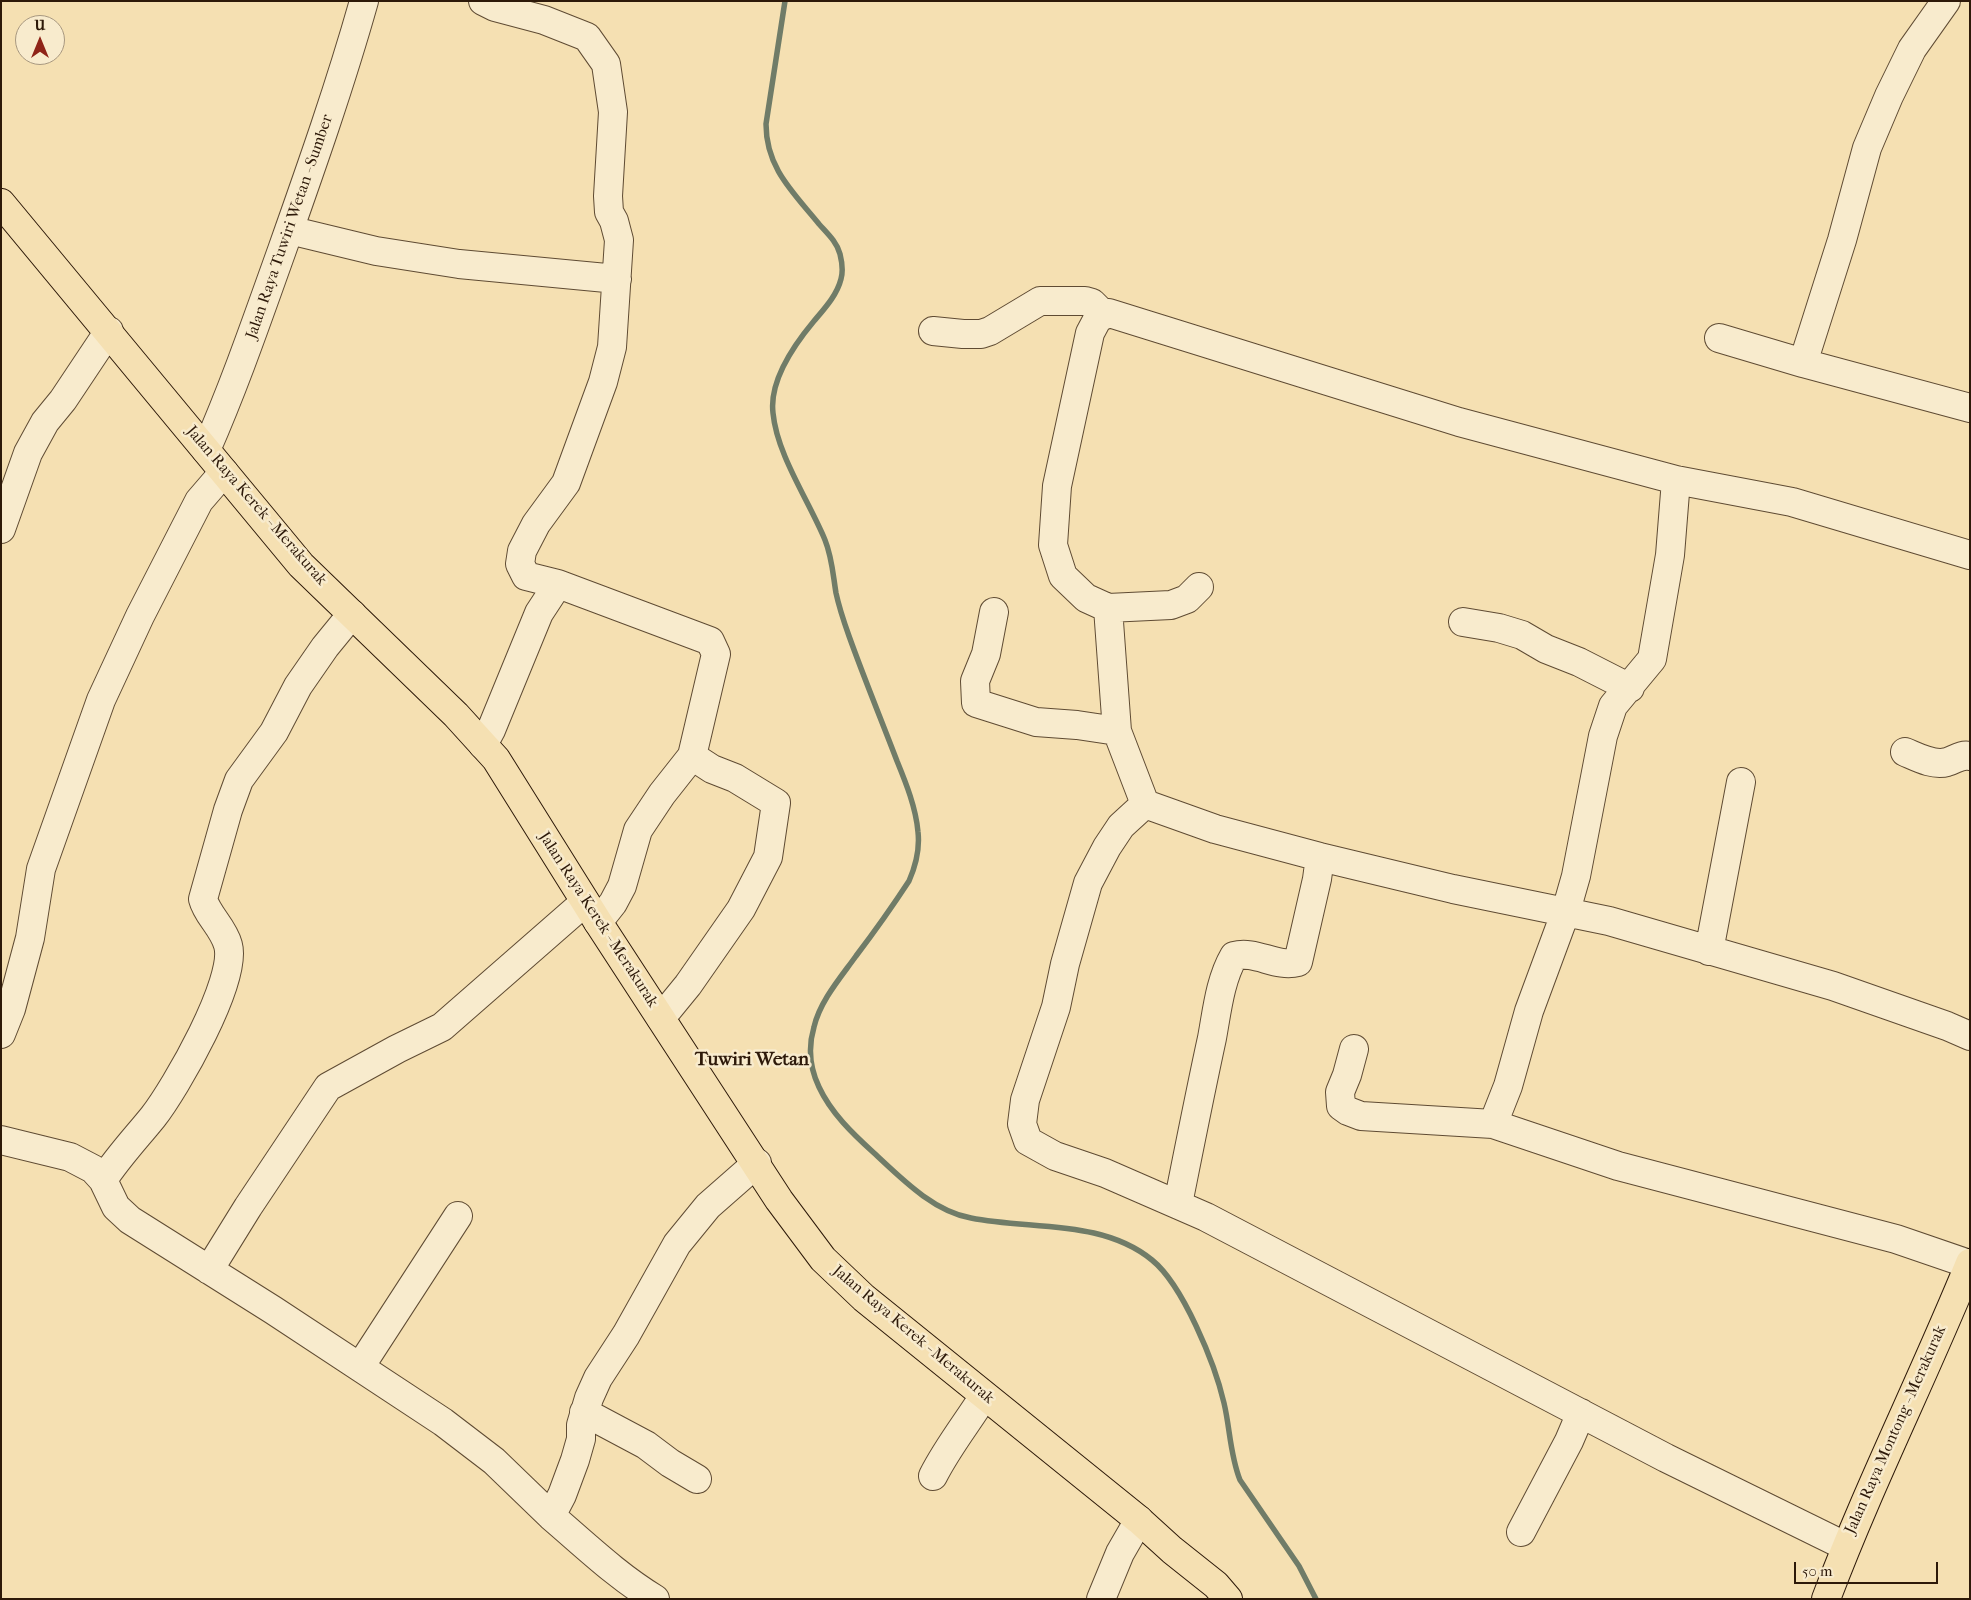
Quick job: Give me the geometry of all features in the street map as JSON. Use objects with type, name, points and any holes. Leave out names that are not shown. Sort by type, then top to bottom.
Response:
[{"type":"main road","name":"Jalan Raya Kerek - Merakurak","points":[[1,203],[100,345],[206,450],[212,486],[301,565],[339,630],[456,715],[496,759],[592,912],[662,1018],[742,1177],[779,1200],[824,1259],[976,1410],[1129,1537],[1172,1550],[1216,1585],[1228,1599]]},
{"type":"main road","name":"Jalan Raya Montong - Merakurak","points":[[1826,1599],[1845,1546],[1969,1264]]},
{"type":"street","name":"Jalan Raya Tuwiri Wetan - Sumber","points":[[206,450],[232,390],[289,230],[345,68],[364,1]]},
{"type":"street","points":[[209,1270],[248,1207],[328,1087],[397,1048],[442,1027],[592,912],[613,903],[622,886],[638,830],[662,794],[692,756],[716,654],[710,641],[558,584],[526,576],[520,564],[522,551],[536,524],[566,483],[602,382],[612,347],[619,240],[614,221],[608,212],[613,112],[606,64],[587,37],[544,20],[495,7],[482,1]]},
{"type":"street","points":[[1803,363],[1842,240],[1867,148],[1912,49],[1946,1]]},
{"type":"street","points":[[289,230],[376,251],[459,264],[617,279]]},
{"type":"street","points":[[934,331],[981,334],[990,331],[1040,301],[1085,301],[1092,303],[1104,315]]},
{"type":"street","points":[[1199,587],[1187,599],[1171,605],[1108,608],[1086,598],[1063,576],[1053,545],[1057,486],[1090,333],[1098,318],[1109,313],[1459,422],[1676,480],[1792,502],[1970,555]]},
{"type":"street","points":[[1719,338],[1803,363],[1970,408]]},
{"type":"street","points":[[1,528],[28,452],[45,422],[63,400],[100,345]]},
{"type":"street","points":[[1493,1124],[1508,1086],[1529,1011],[1566,911],[1578,866],[1603,736],[1613,706],[1630,688],[1652,659],[1670,555],[1676,480]]},
{"type":"street","points":[[1,1034],[11,1009],[30,938],[42,869],[101,700],[140,616],[212,486]]},
{"type":"street","points":[[483,745],[491,730],[539,613],[558,584]]},
{"type":"street","points":[[1108,608],[1117,731],[1145,804],[1215,829],[1320,857],[1453,889],[1609,921],[1833,986],[1970,1036]]},
{"type":"street","points":[[994,612],[986,654],[975,681],[976,703],[1036,722],[1077,725],[1117,731]]},
{"type":"street","points":[[1463,622],[1499,628],[1522,635],[1630,688]]},
{"type":"street","points":[[103,1180],[116,1160],[159,1108],[195,1050],[227,973],[228,947],[218,923],[205,906],[203,899],[228,810],[239,780],[274,732],[298,686],[339,630]]},
{"type":"street","points":[[1905,752],[1930,762],[1946,762],[1956,757],[1970,756]]},
{"type":"street","points":[[662,1018],[688,985],[741,909],[768,857],[776,803],[735,778],[712,769],[692,756]]},
{"type":"street","points":[[1709,951],[1741,782]]},
{"type":"street","points":[[1145,804],[1121,826],[1107,847],[1088,883],[1065,964],[1056,1007],[1025,1100],[1022,1124],[1028,1141],[1055,1156],[1105,1173],[1206,1217],[1666,1458],[1845,1546]]},
{"type":"street","points":[[1178,1204],[1205,1068],[1229,964],[1234,956],[1244,953],[1291,964],[1298,962],[1317,880],[1320,857]]},
{"type":"street","points":[[1354,1050],[1340,1092],[1341,1106],[1361,1116],[1493,1124],[1618,1166],[1896,1239],[1969,1264]]},
{"type":"street","points":[[1,1140],[70,1157],[93,1169],[103,1180],[116,1207],[130,1220],[443,1422],[523,1488],[580,1543],[633,1586],[656,1599]]},
{"type":"street","points":[[551,1516],[562,1495],[575,1460],[581,1439],[581,1425],[584,1412],[598,1378],[626,1335],[677,1244],[708,1206],[742,1177]]},
{"type":"street","points":[[360,1367],[458,1216]]},
{"type":"street","points":[[932,1476],[945,1453],[976,1410]]},
{"type":"street","points":[[584,1412],[646,1445],[670,1463],[697,1479]]},
{"type":"street","points":[[1520,1532],[1569,1441],[1581,1413]]},
{"type":"street","points":[[1101,1599],[1129,1537]]},
{"type":"waterway","points":[[785,1],[766,124],[767,140],[776,167],[783,178],[837,246],[841,257],[842,276],[834,296],[806,330],[784,364],[775,388],[773,413],[776,429],[787,461],[827,546],[842,615],[907,787],[917,823],[918,839],[917,857],[909,881],[832,990],[817,1017],[812,1035],[811,1050],[816,1080],[830,1106],[851,1131],[907,1183],[944,1209],[971,1218],[994,1222],[1065,1228],[1111,1238],[1132,1247],[1152,1260],[1164,1272],[1175,1287],[1196,1326],[1220,1387],[1234,1461],[1240,1480],[1299,1566],[1316,1599]]},
{"type":"district","name":"Tuwiri Wetan","points":[[752,1060]]}]
